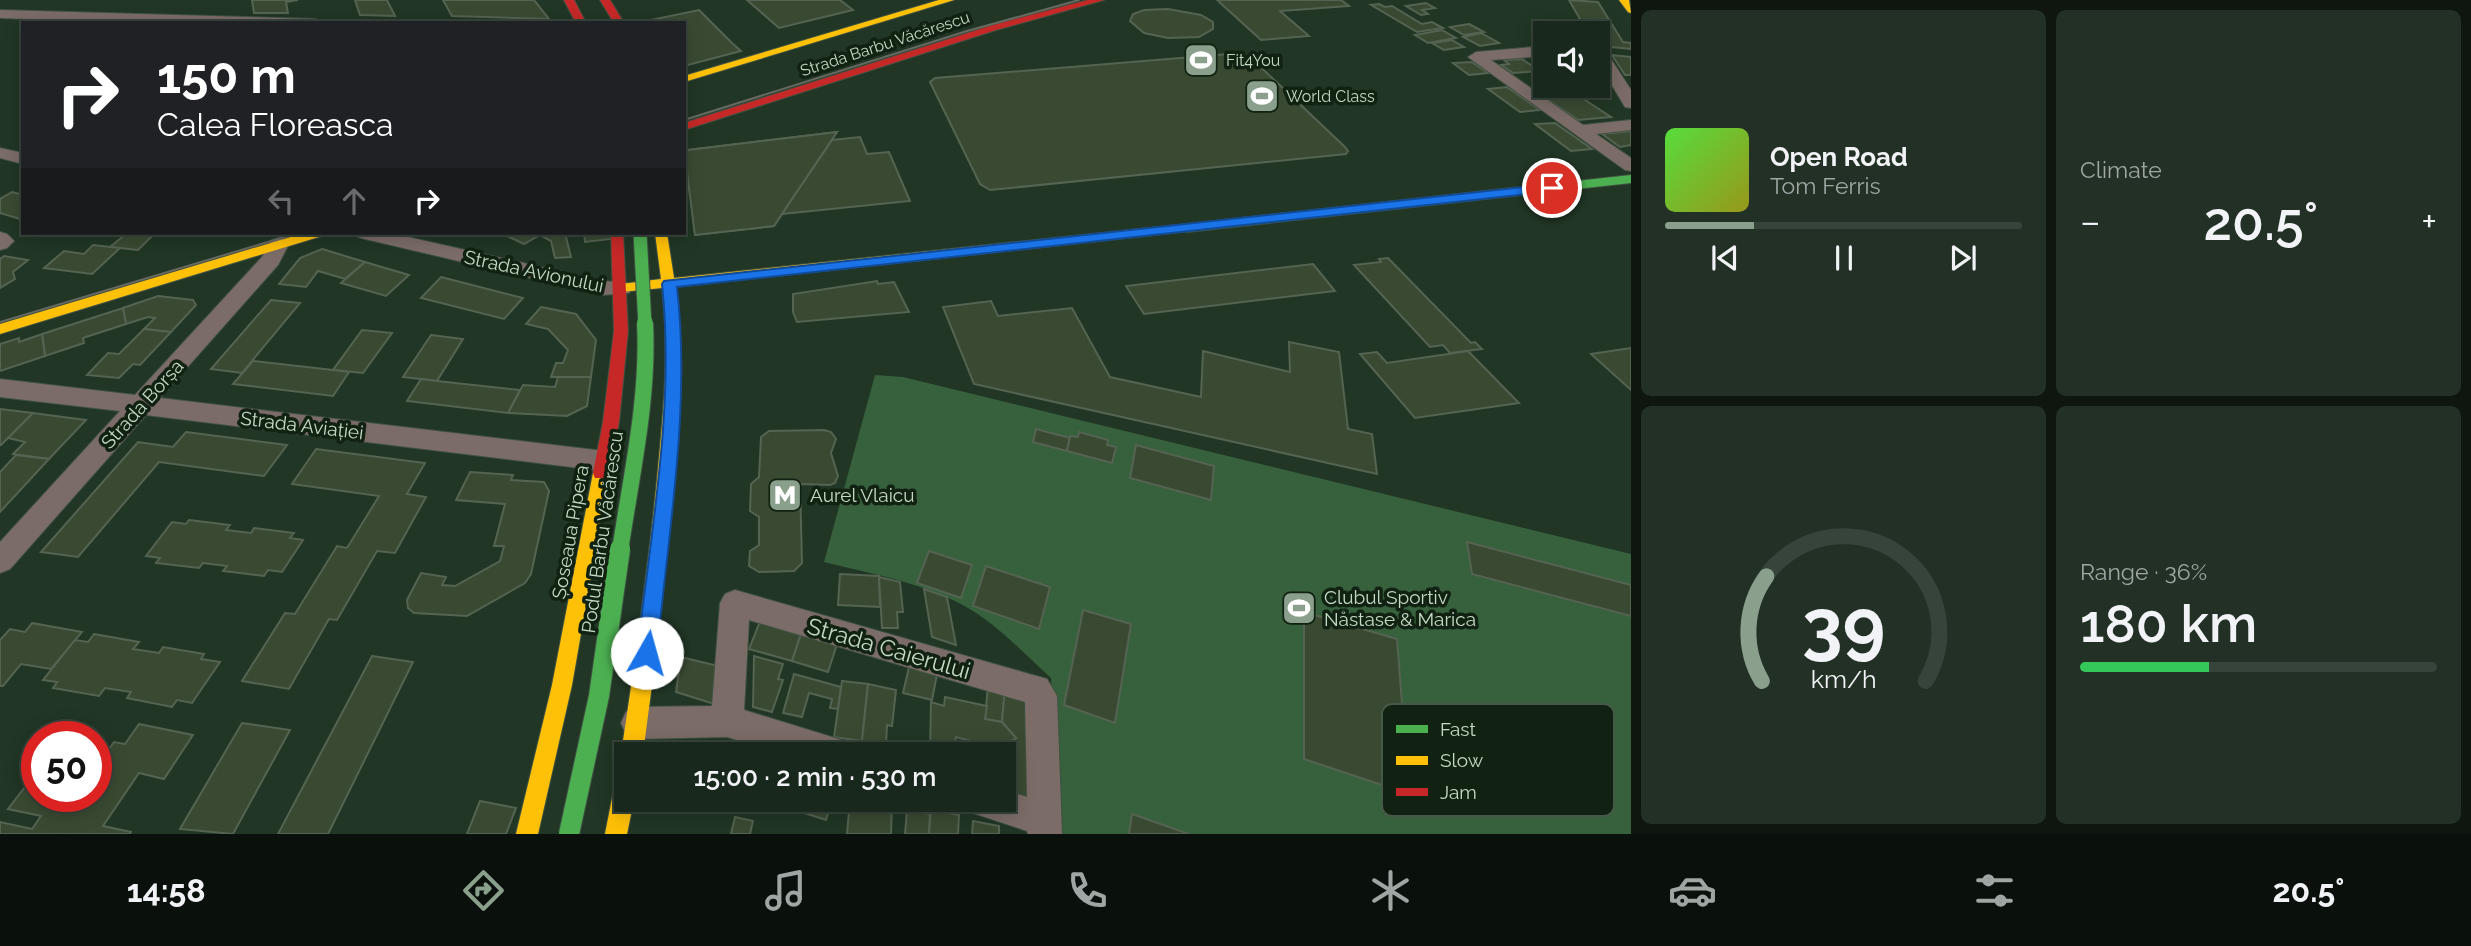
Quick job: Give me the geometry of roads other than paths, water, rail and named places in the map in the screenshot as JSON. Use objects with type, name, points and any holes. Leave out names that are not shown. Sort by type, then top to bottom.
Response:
[{"type":"main road","points":[[569,0],[580,21]]},
{"type":"main road","points":[[589,0],[600,21]]},
{"type":"main road","points":[[605,0],[618,21]]},
{"type":"main road","points":[[686,78],[949,0]]},
{"type":"main road","name":"Strada Barbu Văcărescu","points":[[686,110],[955,26],[1048,0]]},
{"type":"main road","name":"Strada Barbu Văcărescu","points":[[686,126],[1002,26],[1099,0]]},
{"type":"main road","points":[[1623,0],[1631,10]]},
{"type":"main road","points":[[621,288],[1631,179]]},
{"type":"main road","points":[[0,329],[310,235]]},
{"type":"main road","name":"Șoseaua Pipera","points":[[527,834],[552,737],[604,461],[620,353],[621,288],[617,235]]},
{"type":"main road","name":"Podul Barbu Văcărescu","points":[[569,834],[607,648],[642,392],[646,307],[640,235]]},
{"type":"main road","points":[[634,742],[656,583],[671,418],[675,343],[662,235]]},
{"type":"main road","points":[[616,834],[620,812]]},
{"type":"street","points":[[0,14],[246,21]]},
{"type":"street","points":[[1533,52],[1476,57],[1533,97]]},
{"type":"street","points":[[1610,69],[1631,103]]},
{"type":"street","points":[[1535,98],[1626,162]]},
{"type":"street","points":[[1581,130],[1631,125]]},
{"type":"street","points":[[0,153],[21,158]]},
{"type":"street","name":"Strada Avionului","points":[[374,235],[603,288],[621,288]]},
{"type":"street","points":[[0,238],[4,241],[0,244]]},
{"type":"street","name":"Strada Borșa","points":[[0,562],[271,260],[279,244]]},
{"type":"street","name":"Strada Aviației","points":[[0,388],[604,461]]},
{"type":"street","name":"Strada Caierului","points":[[727,721],[735,603],[1036,690],[1041,696],[1044,827]]},
{"type":"street","points":[[638,723],[727,721],[796,742]]},
{"type":"street","points":[[1010,812],[1044,827]]},
{"type":"tram line","points":[[686,119],[967,31],[1079,0]]},
{"type":"tram line","points":[[0,322],[291,235]]},
{"type":"place","name":"Fit4You","points":[[1201,60]]},
{"type":"place","name":"World Class","points":[[1262,96]]},
{"type":"place","name":"Aurel Vlaicu","points":[[785,495]]},
{"type":"place","name":"Clubul Sportiv Năstase & Marica","points":[[1299,608]]}]
